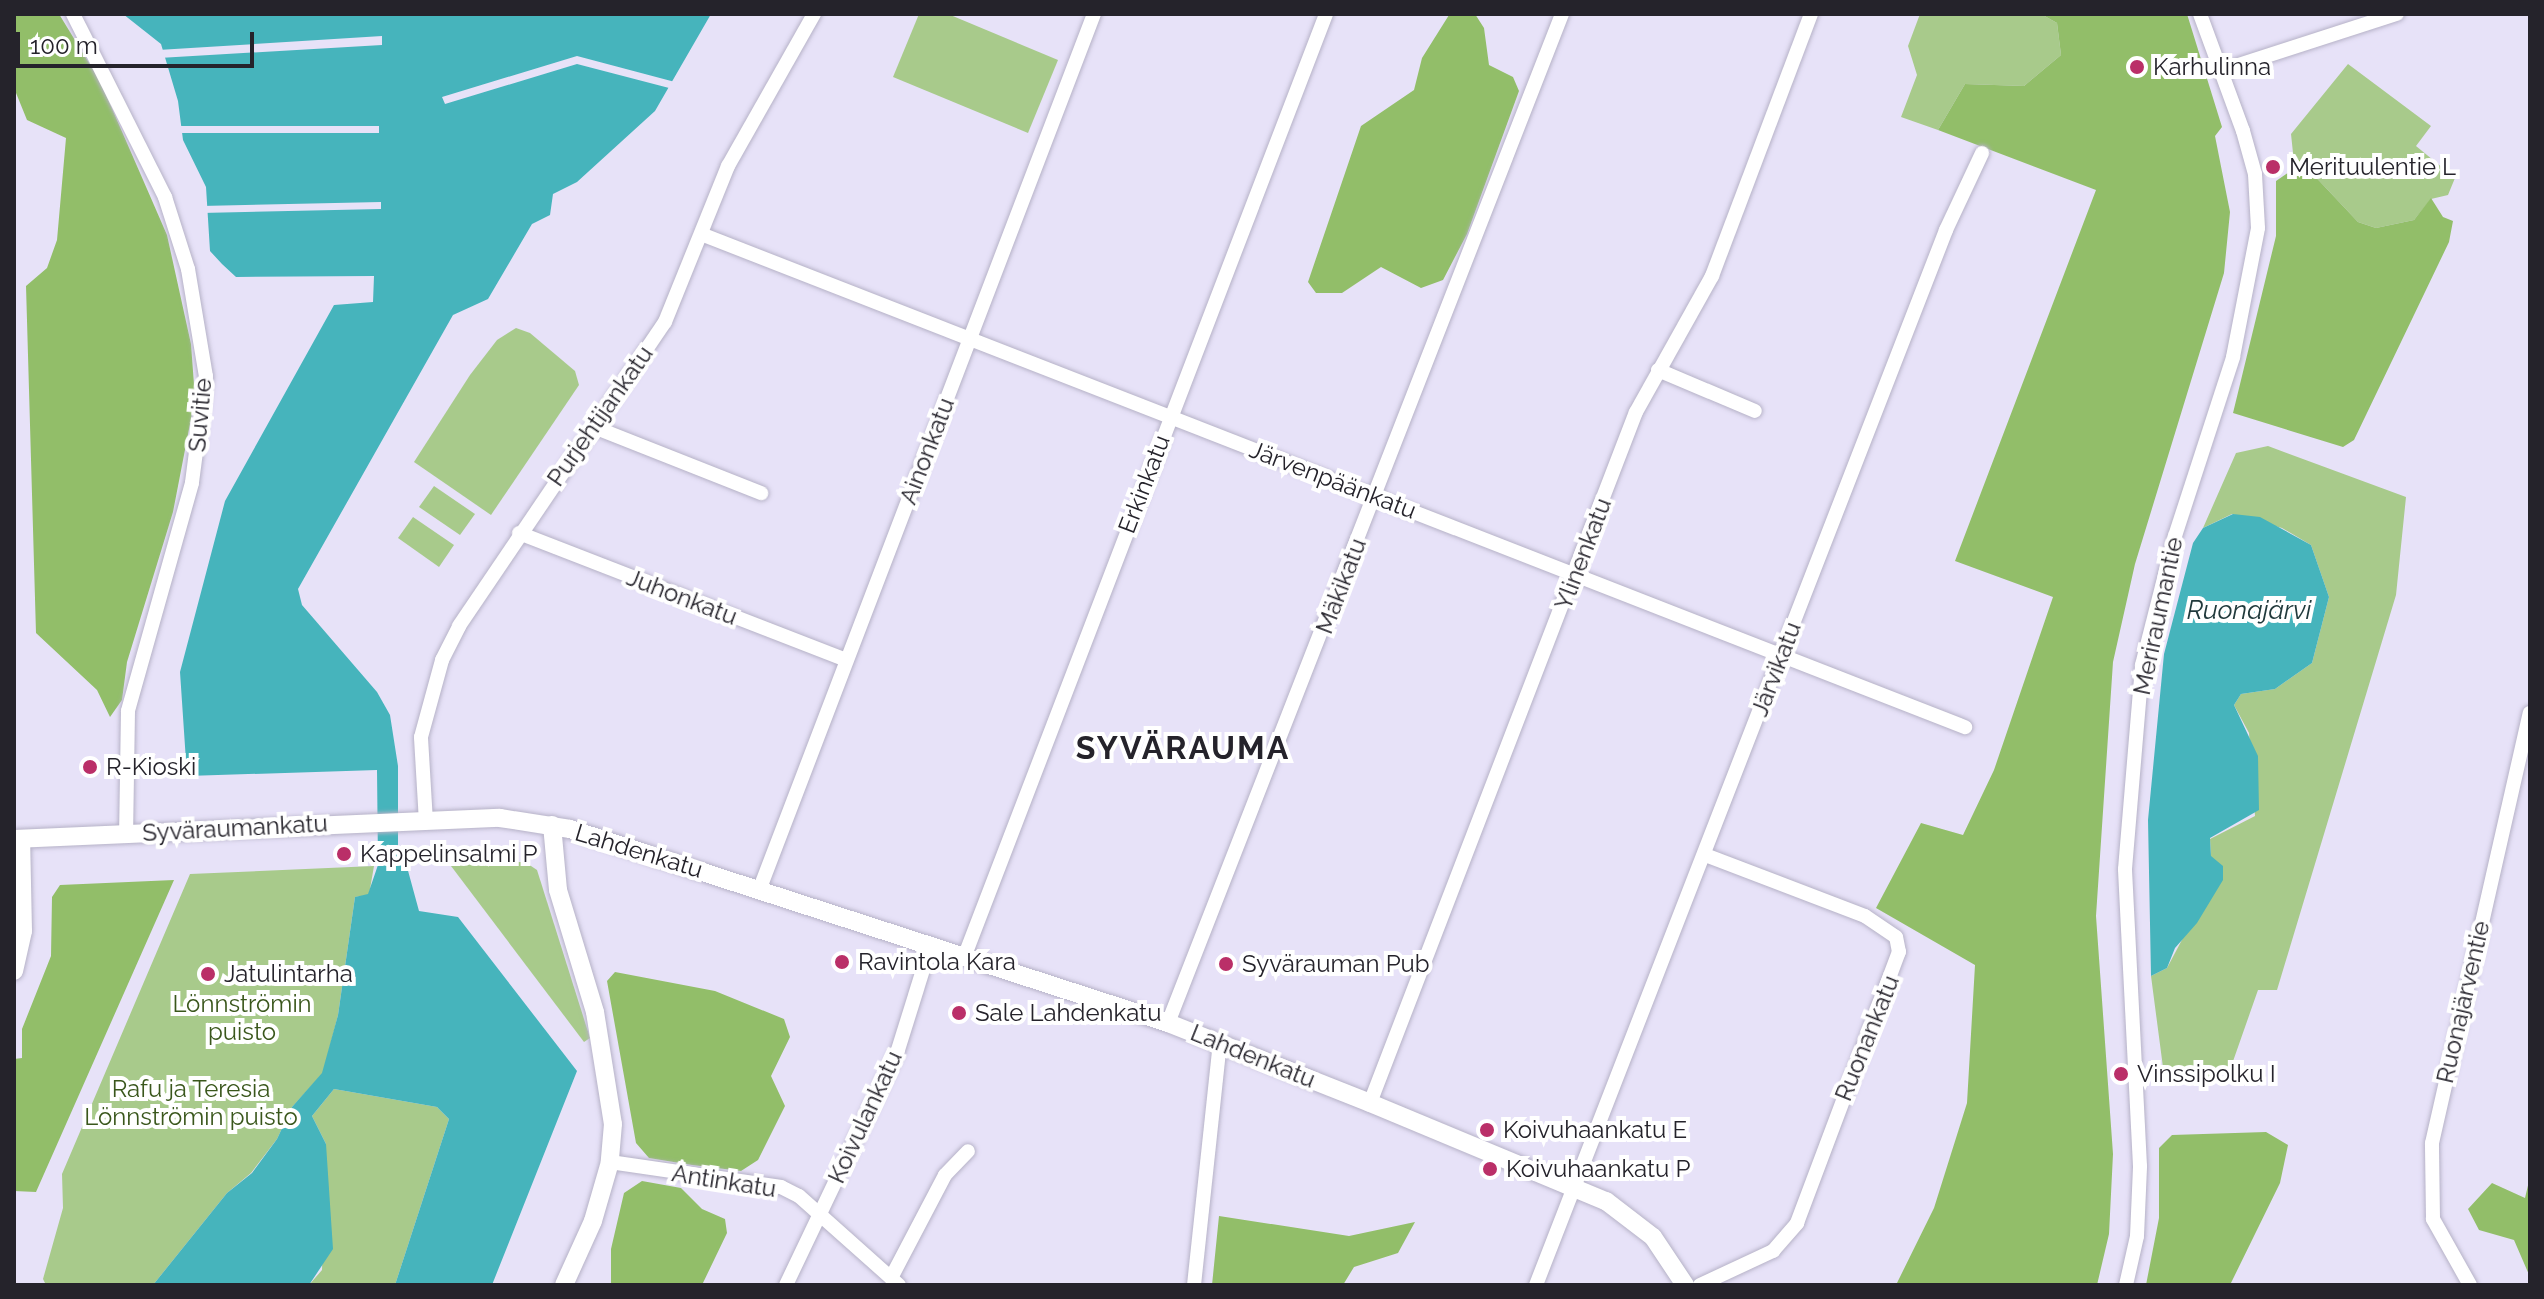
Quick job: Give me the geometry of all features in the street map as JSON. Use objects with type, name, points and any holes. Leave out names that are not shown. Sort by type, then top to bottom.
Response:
[{"type":"main road","name":"Syväraumankatu","points":[[18,839],[500,818],[552,825]]},
{"type":"main road","name":"Lahdenkatu","points":[[552,825],[760,888],[1168,1023],[1370,1103],[1573,1186],[1632,1217],[1653,1237],[1685,1285]]},
{"type":"main road","points":[[552,825],[558,890],[608,1069],[610,1162],[593,1221],[564,1285]]},
{"type":"main road","points":[[14,971],[23,931],[18,839]]},
{"type":"street","name":"Suvitie","points":[[73,14],[165,197],[188,269],[206,376],[192,483],[128,711],[126,833]]},
{"type":"street","name":"Purjehtijankatu","points":[[417,822],[421,737],[428,702],[459,626],[519,533],[665,322],[728,166],[814,14]]},
{"type":"street","name":"Ainonkatu","points":[[760,888],[1094,14]]},
{"type":"street","name":"Erkinkatu","points":[[965,955],[1326,14]]},
{"type":"street","name":"Mäkikatu","points":[[1168,1023],[1562,14]]},
{"type":"street","name":"Ylinenkatu","points":[[1370,1103],[1636,412],[1712,276],[1811,14]]},
{"type":"street","name":"Meriraumantie","points":[[2126,1285],[2137,1236],[2140,1166],[2125,869],[2142,665],[2168,560],[2233,357],[2258,228],[2255,174],[2200,14]]},
{"type":"street","points":[[2220,71],[2397,14]]},
{"type":"street","name":"Järvikatu","points":[[1536,1285],[1946,230],[1982,153]]},
{"type":"street","name":"Järvenpäänkatu","points":[[701,234],[1965,727]]},
{"type":"street","points":[[1658,370],[1755,411]]},
{"type":"street","points":[[594,427],[761,493]]},
{"type":"street","name":"Juhonkatu","points":[[519,533],[846,660]]},
{"type":"street","name":"Ruonajärventie","points":[[2470,1285],[2433,1219],[2432,1143],[2530,713]]},
{"type":"street","name":"Ruonankatu","points":[[1700,1285],[1773,1251],[1797,1223],[1899,952],[1896,937],[1865,916],[1705,855]]},
{"type":"street","name":"Koivulankatu","points":[[786,1285],[898,1050],[931,944]]},
{"type":"street","points":[[1194,1285],[1220,1043]]},
{"type":"street","points":[[895,1282],[945,1175],[968,1151]]},
{"type":"street","name":"Antinkatu","points":[[610,1162],[712,1181],[759,1181],[799,1196],[895,1282]]},
{"type":"green space","points":[[14,14],[59,14],[100,81],[167,235],[191,344],[195,398],[173,512],[127,662],[122,700],[110,717],[97,690],[36,633],[26,286],[47,268],[57,240],[66,138],[27,120],[14,88]]},
{"type":"green space","points":[[919,14],[948,14],[1058,60],[1028,133],[893,77]]},
{"type":"green space","points":[[1475,14],[1484,28],[1489,65],[1513,77],[1519,91],[1467,234],[1443,280],[1421,288],[1381,267],[1342,293],[1316,293],[1308,282],[1361,126],[1414,90],[1422,58],[1449,15]]},
{"type":"green space","points":[[1920,14],[2041,14],[2057,23],[2061,55],[2024,86],[1965,84],[1938,130],[1901,117],[1917,75],[1908,46]]},
{"type":"green space","points":[[2041,14],[2187,14],[2222,127],[2215,136],[2230,212],[2224,273],[2135,564],[2113,662],[2096,916],[2113,1154],[2109,1234],[2097,1285],[1896,1285],[1934,1208],[1967,1103],[1975,965],[1876,908],[1921,823],[1963,835],[1994,770],[2053,597],[1955,561],[2096,190],[1938,130],[1965,84],[2024,86],[2061,55],[2057,23]]},
{"type":"green space","points":[[2348,64],[2431,126],[2416,146],[2455,178],[2448,195],[2431,199],[2414,220],[2376,228],[2358,222],[2293,153],[2291,134]]},
{"type":"green space","points":[[2293,153],[2358,222],[2376,228],[2414,220],[2431,198],[2443,217],[2453,221],[2449,242],[2354,440],[2343,447],[2233,413],[2276,236],[2276,181],[2292,170]]},
{"type":"green space","points":[[516,328],[530,333],[575,371],[579,385],[491,515],[414,462],[470,375],[497,340]]},
{"type":"green space","points":[[2268,446],[2406,497],[2396,595],[2277,990],[2258,990],[2231,1067],[2218,1077],[2186,1080],[2164,1075],[2151,976],[2167,968],[2184,936],[2211,856],[2210,839],[2255,816],[2249,733],[2234,705],[2241,694],[2275,689],[2312,663],[2329,597],[2311,545],[2282,528],[2232,514],[2203,528],[2236,453]]},
{"type":"green space","points":[[434,486],[475,514],[460,535],[419,507]]},
{"type":"green space","points":[[413,517],[454,545],[439,567],[398,538]]},
{"type":"green space","points":[[448,862],[525,862],[537,870],[590,1038],[584,1042]]},
{"type":"green space","name":"Rafu ja Teresia Lönnströmin puisto","points":[[374,866],[369,895],[355,897],[338,1015],[323,1073],[292,1107],[277,1139],[251,1173],[227,1193],[153,1285],[46,1285],[43,1279],[63,1208],[62,1174],[190,874]]},
{"type":"green space","points":[[174,880],[36,1192],[14,1191],[14,1059],[22,1058],[22,1029],[51,956],[52,897],[60,885]]},
{"type":"green space","points":[[615,972],[715,991],[784,1019],[790,1037],[771,1076],[785,1106],[758,1160],[741,1171],[692,1165],[649,1158],[636,1143],[607,981]]},
{"type":"green space","points":[[334,1089],[437,1107],[449,1119],[395,1285],[309,1285],[322,1270],[326,1144],[312,1116]]},
{"type":"green space","points":[[2266,1132],[2288,1145],[2280,1183],[2230,1285],[2146,1285],[2159,1218],[2159,1148],[2172,1135]]},
{"type":"green space","points":[[2530,1177],[2530,1277],[2514,1240],[2479,1230],[2468,1209],[2492,1183],[2525,1198]]},
{"type":"green space","points":[[642,1181],[681,1188],[702,1209],[725,1219],[727,1233],[702,1285],[611,1285],[611,1249],[624,1193]]},
{"type":"green space","points":[[1219,1216],[1349,1236],[1415,1222],[1398,1253],[1354,1267],[1343,1285],[1212,1285]]},
{"type":"water","points":[[123,14],[711,14],[655,111],[577,182],[553,194],[550,215],[532,224],[488,299],[453,315],[298,589],[302,605],[377,692],[390,715],[398,766],[398,865],[407,867],[419,911],[458,917],[577,1071],[492,1285],[395,1285],[449,1119],[437,1107],[334,1089],[312,1116],[326,1144],[333,1249],[309,1285],[153,1285],[227,1193],[252,1173],[277,1139],[292,1107],[322,1073],[338,1015],[355,897],[368,894],[378,865],[377,770],[187,776],[180,672],[225,501],[334,305],[373,302],[374,276],[236,277],[222,264],[210,251],[206,187],[183,140],[178,101],[161,44]]},
{"type":"water","name":"Ruonajärvi","points":[[2233,514],[2260,517],[2311,545],[2329,597],[2312,663],[2275,689],[2241,694],[2234,705],[2258,756],[2259,810],[2210,838],[2211,856],[2223,866],[2223,880],[2197,923],[2175,948],[2167,968],[2151,976],[2148,820],[2164,654],[2193,543],[2203,528]]},
{"type":"pier","points":[[382,36],[382,45],[159,58],[158,50]]},
{"type":"pier","points":[[577,56],[675,82],[673,89],[577,64],[445,104],[442,97]]},
{"type":"pier","points":[[178,126],[379,126],[379,133],[179,133]]},
{"type":"pier","points":[[381,202],[381,209],[201,213],[201,206]]},
{"type":"place","name":"Karhulinna","points":[[2137,67]]},
{"type":"place","name":"Merituulentie L","points":[[2273,167]]},
{"type":"place","name":"R-Kioski","points":[[90,767]]},
{"type":"place","name":"Kappelinsalmi P","points":[[344,854]]},
{"type":"place","name":"Ravintola Kara","points":[[842,962]]},
{"type":"place","name":"Syvärauman Pub","points":[[1226,964]]},
{"type":"place","name":"Jatulintarha","points":[[208,974]]},
{"type":"place","name":"Sale Lahdenkatu","points":[[959,1013]]},
{"type":"place","name":"Vinssipolku I","points":[[2121,1074]]},
{"type":"place","name":"Koivuhaankatu E","points":[[1487,1130]]},
{"type":"place","name":"Koivuhaankatu P","points":[[1490,1169]]},
{"type":"district","name":"SYVÄRAUMA","points":[[1183,748]]},
{"type":"park label","name":"Lönnströmin puisto","points":[[242,1018]]}]
